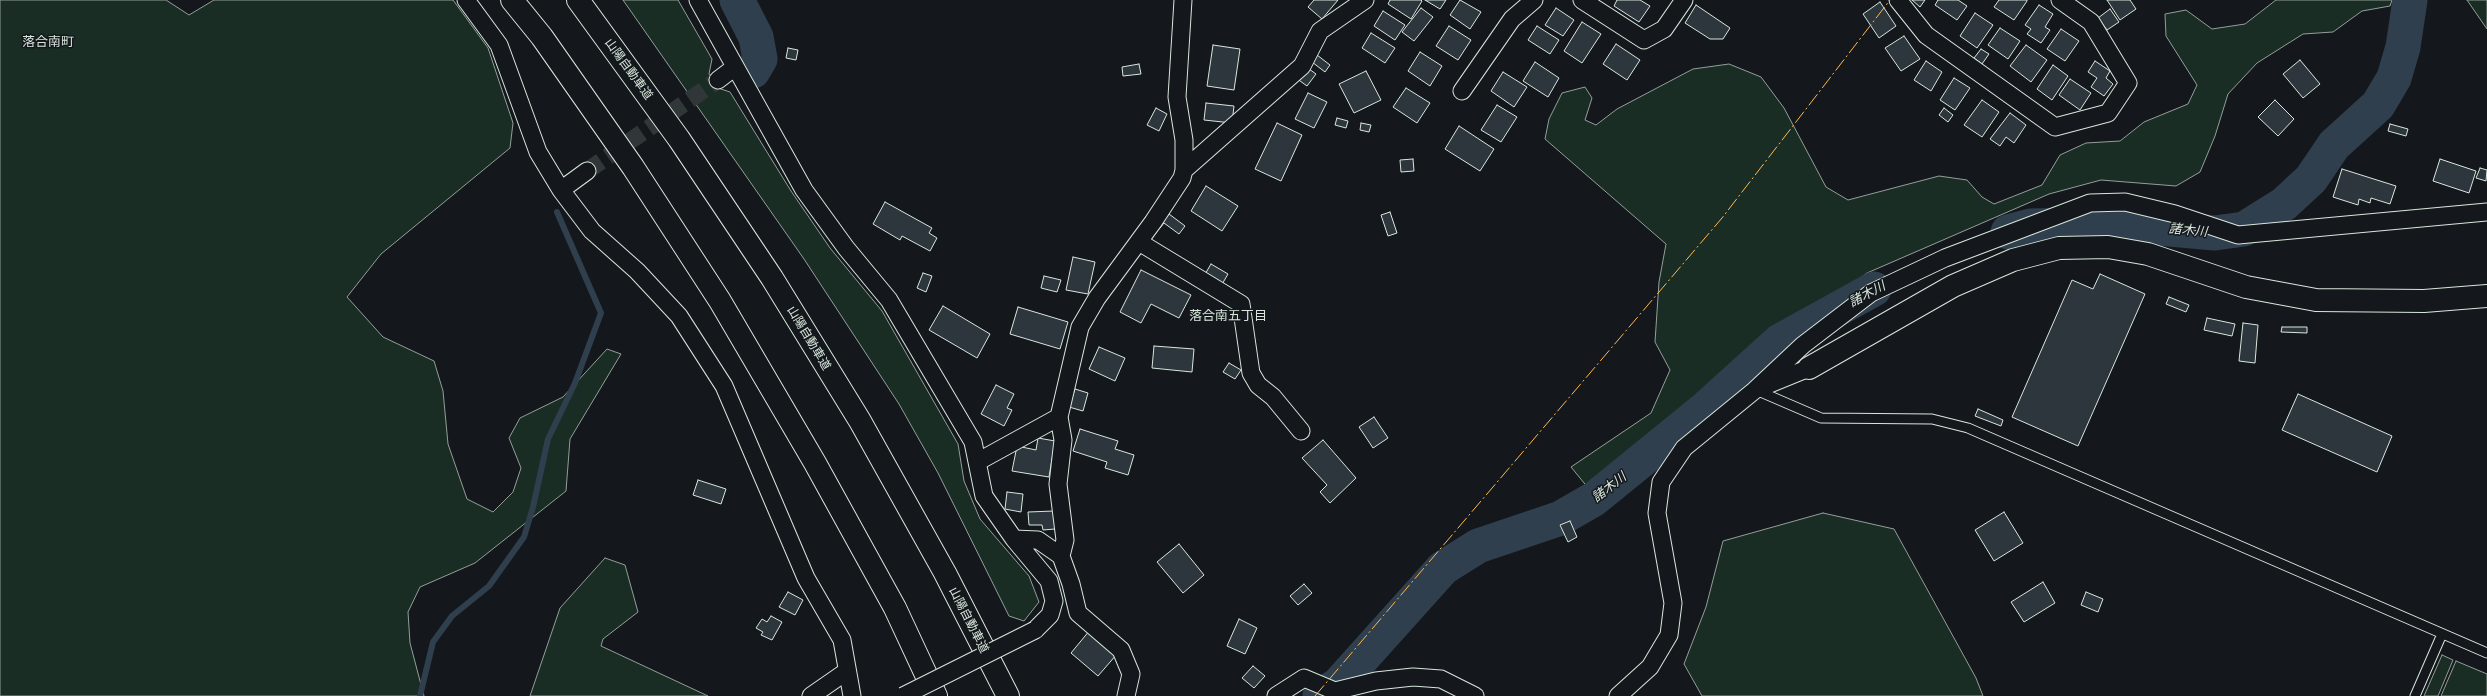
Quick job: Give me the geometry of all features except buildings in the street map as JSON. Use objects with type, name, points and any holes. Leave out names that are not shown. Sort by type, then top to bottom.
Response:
[{"type":"main road","points":[[512,0],[542,38],[634,168],[720,301],[815,463],[895,608],[936,696]]},
{"type":"main road","name":"山陽自動車道","points":[[578,0],[679,139],[772,278],[891,477],[946,573],[1008,696]]},
{"type":"main road","points":[[1809,368],[1953,286],[2013,260],[2059,248],[2108,247],[2148,254],[2246,288],[2316,300],[2424,301],[2487,296]]},
{"type":"street","points":[[466,0],[499,45],[538,152],[561,190],[592,231],[637,271],[679,316],[724,386],[806,578],[842,640],[852,696]]},
{"type":"street","points":[[698,0],[804,190],[846,248],[889,300],[973,442],[979,461],[984,496],[1014,539],[1049,581],[1054,601],[1050,615],[1035,630],[903,696]]},
{"type":"street","points":[[1126,696],[1132,674],[1121,650],[1078,613],[1071,584],[1061,556],[1065,540],[1058,484],[1063,440],[1058,417],[1080,328],[1097,298],[1182,178],[1184,170],[1184,140],[1177,97],[1183,0]]},
{"type":"street","points":[[1184,170],[1302,66],[1320,31],[1365,0]]},
{"type":"street","points":[[1462,91],[1512,19],[1534,0]]},
{"type":"street","points":[[1582,0],[1644,40],[1664,29],[1684,0]]},
{"type":"street","points":[[1898,0],[1926,35],[2055,128],[2108,113],[2128,83],[2091,22],[2060,0]]},
{"type":"street","points":[[718,80],[736,67]]},
{"type":"street","points":[[561,190],[587,171]]},
{"type":"street","points":[[1618,696],[1650,668],[1669,635],[1674,603],[1657,513],[1661,482],[1684,448],[1755,390],[1803,345],[1871,293],[1945,258],[2090,203],[2125,202],[2175,214],[2238,235],[2487,212]]},
{"type":"street","points":[[1138,242],[1240,304],[1252,372],[1258,385],[1273,397],[1301,431]]},
{"type":"street","points":[[1755,390],[1809,368]]},
{"type":"street","points":[[979,461],[1058,417]]},
{"type":"street","points":[[1014,539],[1038,540],[1061,556]]},
{"type":"street","points":[[810,696],[847,671]]},
{"type":"street","points":[[1276,696],[1304,678],[1335,692],[1376,681],[1413,677],[1441,679],[1475,696]]},
{"type":"lane","points":[[1755,390],[1821,418],[1932,419],[1968,428],[2487,653]]},
{"type":"lane","points":[[2415,696],[2442,634]]},
{"type":"green space","points":[[0,0],[166,0],[189,15],[214,0],[453,0],[488,48],[513,123],[510,148],[381,254],[347,297],[383,337],[434,361],[443,391],[448,444],[467,499],[493,512],[513,492],[521,468],[509,438],[520,418],[563,397],[607,349],[621,354],[570,439],[566,491],[475,563],[420,587],[408,612],[410,643],[424,696],[0,696]]},
{"type":"green space","points":[[623,0],[678,0],[712,59],[709,74],[718,88],[730,92],[791,191],[830,248],[882,311],[958,444],[964,481],[980,519],[1029,576],[1039,602],[1024,621],[1009,616],[938,473],[899,404],[804,259]]},
{"type":"green space","points":[[2276,0],[2392,0],[2390,6],[2362,11],[2333,32],[2303,34],[2257,63],[2228,94],[2215,136],[2200,172],[2176,186],[2101,180],[2049,194],[1867,273],[1799,323],[1743,354],[1672,430],[1625,485],[1589,489],[1571,467],[1651,413],[1670,370],[1655,342],[1659,282],[1666,244],[1545,139],[1549,119],[1562,93],[1585,87],[1592,98],[1585,120],[1596,125],[1617,109],[1693,69],[1729,64],[1761,77],[1784,108],[1826,187],[1848,200],[1939,176],[1967,180],[1982,197],[1994,204],[2042,185],[2060,155],[2086,143],[2120,141],[2144,122],[2188,104],[2197,85],[2166,36],[2165,14],[2186,10],[2212,29],[2245,24]]},
{"type":"green space","points":[[2467,0],[2487,0],[2487,29]]},
{"type":"green space","points":[[1823,513],[1894,529],[1976,678],[1983,696],[1702,696],[1684,664],[1706,607],[1723,541]]},
{"type":"green space","points":[[605,558],[625,565],[638,612],[603,639],[601,646],[708,696],[530,696],[560,608]]},
{"type":"green space","points":[[2442,655],[2453,660],[2438,696],[2424,696]]},
{"type":"green space","points":[[2456,661],[2487,674],[2487,696],[2441,696]]},
{"type":"waterway","points":[[737,0],[756,37],[760,59],[753,71]]},
{"type":"waterway","name":"諸木川","points":[[2008,232],[2031,226],[2113,224],[2215,233],[2244,229],[2284,204],[2311,179],[2334,145],[2378,105],[2394,78],[2403,47],[2410,0]]},
{"type":"waterway","points":[[420,696],[433,642],[452,616],[489,586],[524,537],[533,507],[548,439],[575,383],[601,313],[557,212]]},
{"type":"waterway","name":"諸木川","points":[[1320,696],[1338,685],[1443,568],[1478,546],[1561,518],[1594,499],[1706,408],[1780,341],[1874,289]]},
{"type":"tunnel","points":[[587,171],[718,80]]},
{"type":"power","points":[[1315,696],[1722,218],[1890,0]]},
{"type":"district","name":"落合南町","points":[[48,42]]},
{"type":"district","name":"落合南五丁目","points":[[1228,316]]}]
